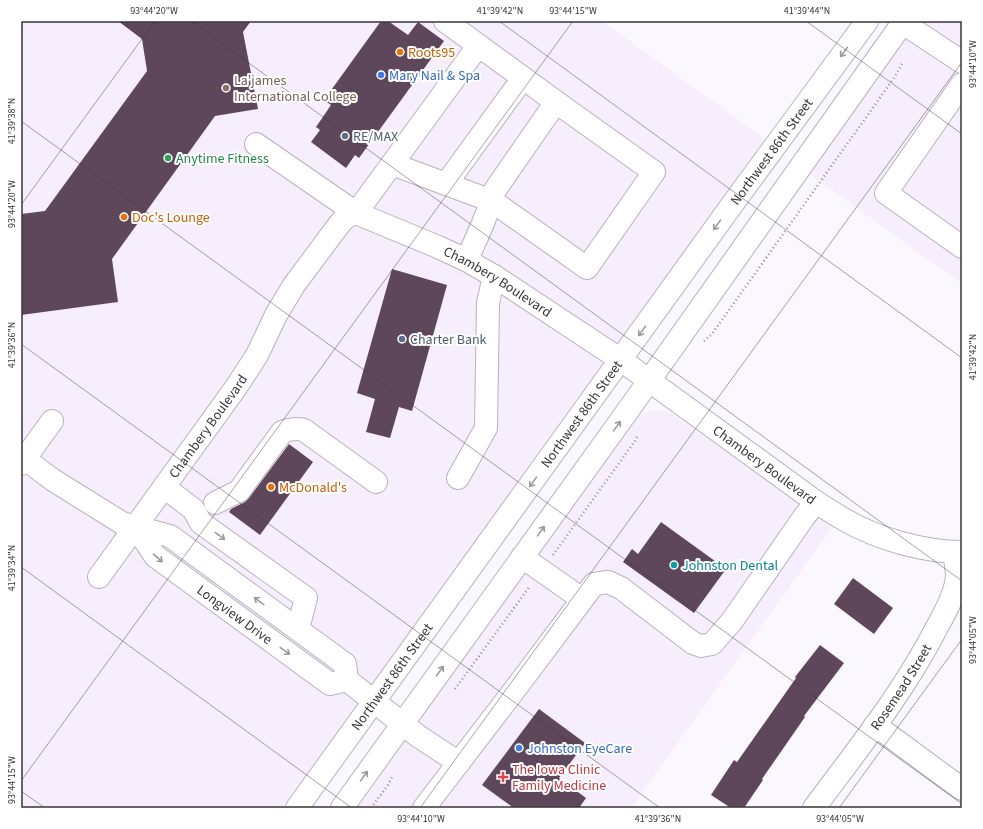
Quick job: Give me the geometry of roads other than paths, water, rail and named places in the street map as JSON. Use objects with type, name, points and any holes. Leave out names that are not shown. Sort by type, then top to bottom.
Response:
[{"type":"street","points":[[392,164],[492,201],[587,268],[654,172],[444,21]]},
{"type":"street","name":"Northwest 86th Street","points":[[297,808],[867,21]]},
{"type":"street","points":[[342,808],[522,558],[903,22],[962,62]]},
{"type":"street","points":[[256,144],[356,213],[478,46]]},
{"type":"street","points":[[446,184],[523,78]]},
{"type":"street","points":[[962,84],[886,192],[962,247]]},
{"type":"street","points":[[466,260],[477,240],[495,190],[556,102]]},
{"type":"street","name":"Chambery Boulevard","points":[[98,577],[237,386],[256,355],[276,315],[294,285],[341,222],[348,216],[356,213],[438,247],[466,260],[494,276],[621,360],[816,502],[845,520],[878,535],[913,546],[958,552]]},
{"type":"street","points":[[458,478],[486,428],[488,303],[494,276]]},
{"type":"street","points":[[22,460],[52,421]]},
{"type":"street","points":[[215,503],[240,491],[282,432],[289,429],[304,430],[376,482]]},
{"type":"street","name":"Longview Drive","points":[[22,460],[122,523],[135,526],[170,536],[345,664],[347,680],[330,684],[155,556],[135,526]]},
{"type":"street","points":[[164,487],[193,509],[202,522],[306,598],[298,629]]},
{"type":"street","points":[[424,808],[594,584],[608,582],[621,588],[693,643],[701,646],[712,644],[732,621],[816,502]]},
{"type":"street","name":"Rosemead Street","points":[[814,808],[875,726],[913,670],[928,644],[942,618],[953,592],[957,576],[958,552]]},
{"type":"street","points":[[522,558],[582,599]]},
{"type":"street","points":[[347,680],[418,736],[459,763]]},
{"type":"street","points":[[875,726],[962,789]]},
{"type":"place","name":"Roots95","points":[[400,52]]},
{"type":"place","name":"Mary Nail & Spa","points":[[381,75]]},
{"type":"place","name":"La'james International College","points":[[226,88]]},
{"type":"place","name":"RE/MAX","points":[[345,136]]},
{"type":"place","name":"Anytime Fitness","points":[[168,158]]},
{"type":"place","name":"Doc's Lounge","points":[[124,217]]},
{"type":"place","name":"Charter Bank","points":[[402,339]]},
{"type":"place","name":"McDonald's","points":[[271,487]]},
{"type":"place","name":"Johnston Dental","points":[[674,565]]},
{"type":"place","name":"Johnston EyeCare","points":[[519,748]]},
{"type":"place","name":"The Iowa Clinic Family Medicine","points":[[503,777]]}]
